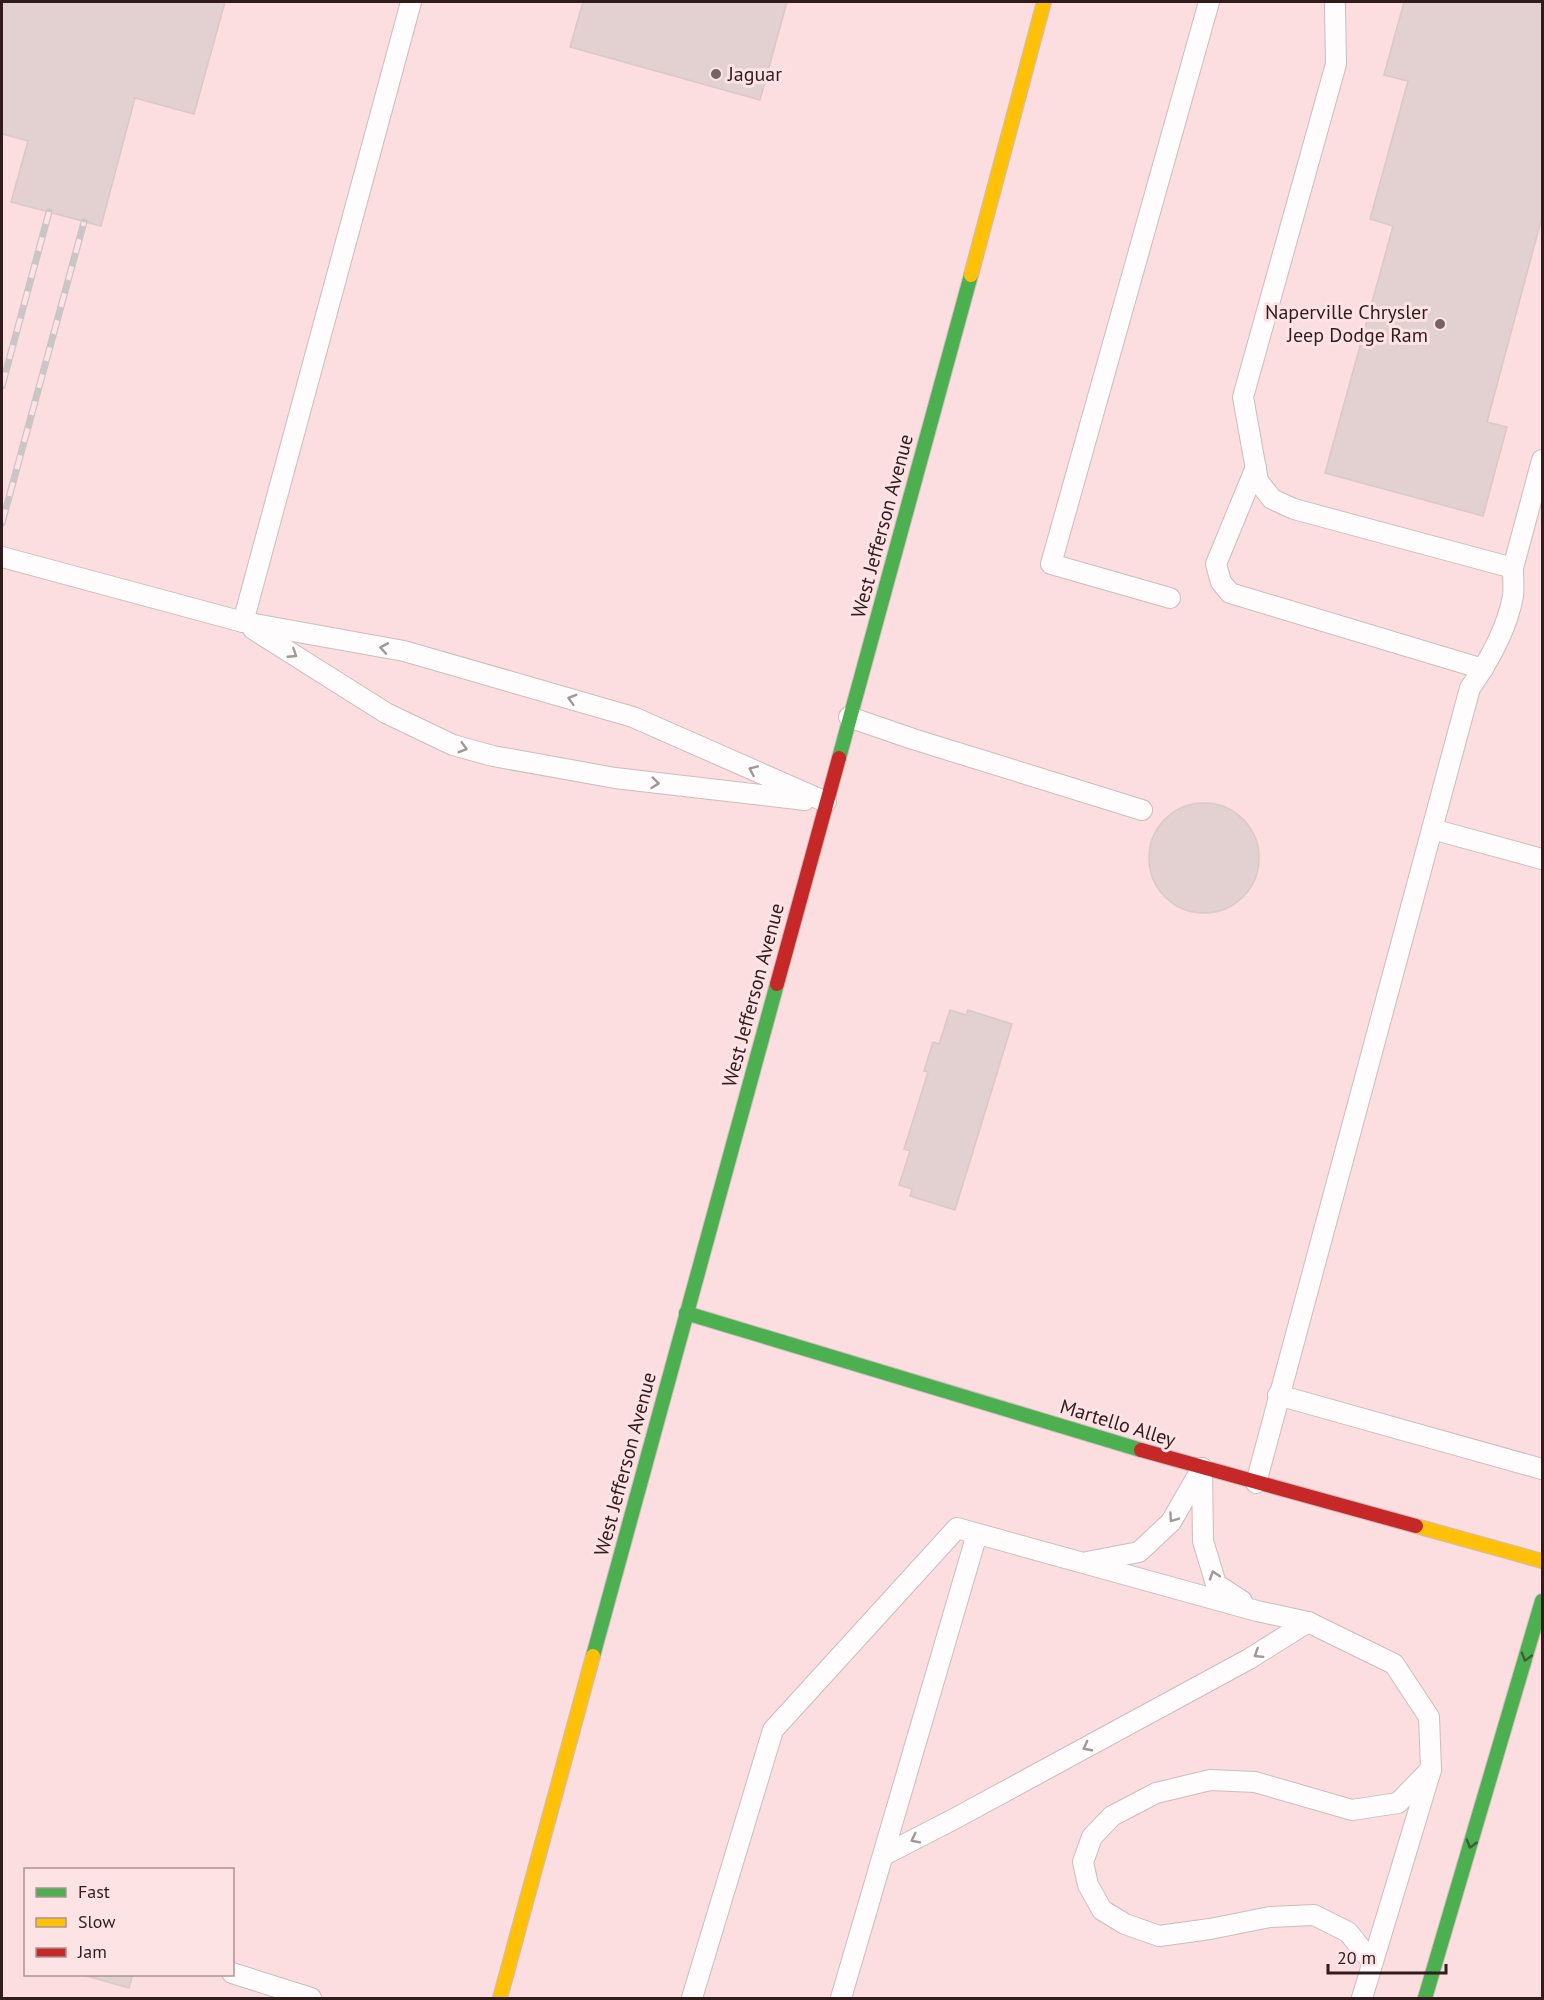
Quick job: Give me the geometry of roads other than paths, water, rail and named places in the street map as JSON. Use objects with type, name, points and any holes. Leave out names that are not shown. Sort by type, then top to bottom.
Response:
[{"type":"street","name":"West Jefferson Avenue","points":[[500,1998],[977,255],[1044,2]]},
{"type":"street","name":"Martello Alley","points":[[686,1313],[1202,1468],[1542,1561]]},
{"type":"street","points":[[1425,1998],[1542,1601]]},
{"type":"lane","points":[[243,622],[411,2]]},
{"type":"lane","points":[[1170,598],[1051,564],[1209,2]]},
{"type":"lane","points":[[1330,3],[1336,64],[1243,397],[1258,481],[1272,499],[1293,508],[1513,568]]},
{"type":"lane","points":[[1256,1483],[1470,688],[1498,640],[1509,612],[1513,594],[1513,568],[1542,460]]},
{"type":"lane","points":[[1256,467],[1216,564],[1221,582],[1230,593],[1483,669]]},
{"type":"lane","points":[[2,557],[243,622],[404,651],[633,717],[826,802]]},
{"type":"lane","points":[[243,622],[386,713],[453,745],[494,756],[615,778],[826,802]]},
{"type":"lane","points":[[849,717],[1142,810]]},
{"type":"lane","points":[[1432,829],[1542,859]]},
{"type":"lane","points":[[1278,1395],[1542,1469]]},
{"type":"lane","points":[[1083,1563],[1139,1552],[1171,1522],[1202,1468]]},
{"type":"lane","points":[[1202,1468],[1203,1541],[1216,1584],[1257,1611]]},
{"type":"lane","points":[[692,1998],[773,1731],[957,1528],[1257,1611],[1308,1622],[1394,1664],[1429,1717],[1431,1770],[1362,1998]]},
{"type":"lane","points":[[841,1998],[977,1534]]},
{"type":"lane","points":[[884,1854],[954,1820],[1239,1665],[1308,1622]]},
{"type":"lane","points":[[1372,1962],[1348,1932],[1314,1915],[1270,1917],[1159,1936],[1125,1924],[1102,1910],[1088,1885],[1083,1862],[1092,1837],[1112,1816],[1156,1793],[1210,1780],[1255,1782],[1352,1810],[1398,1803],[1431,1770]]},
{"type":"lane","points":[[234,1974],[310,1998]]},
{"type":"railway","points":[[2,386],[49,212]]},
{"type":"railway","points":[[2,523],[84,222]]},
{"type":"place","name":"Jaguar","points":[[716,74]]},
{"type":"place","name":"Naperville Chrysler Jeep Dodge Ram","points":[[1440,324]]}]
